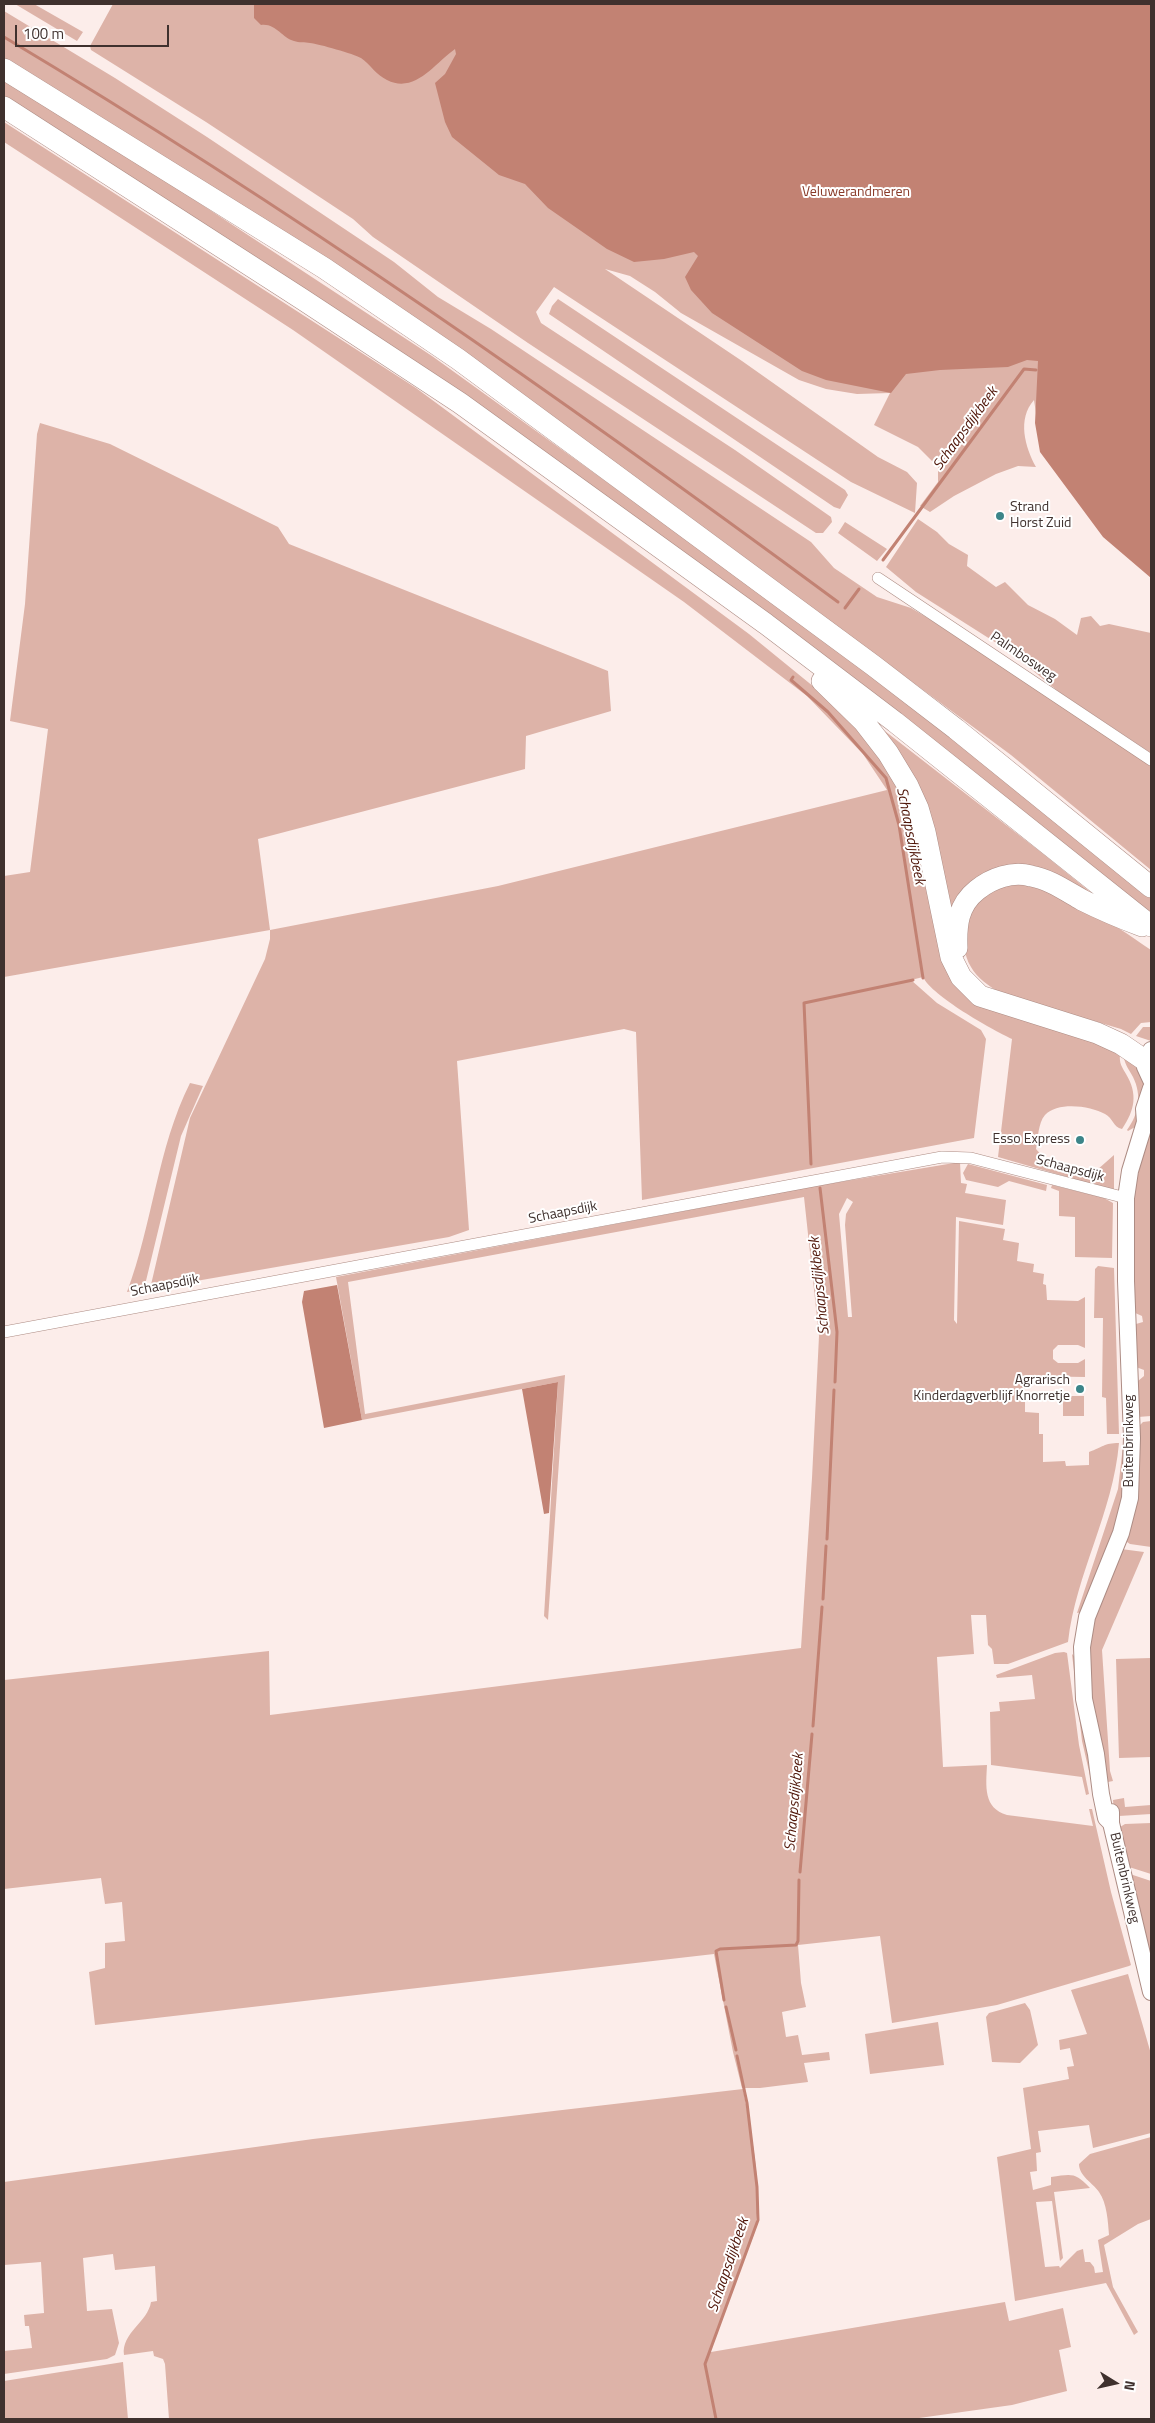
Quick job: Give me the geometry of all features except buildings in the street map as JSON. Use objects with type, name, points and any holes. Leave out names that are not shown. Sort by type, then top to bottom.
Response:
[{"type":"highway","points":[[4,69],[324,268],[458,359],[956,729],[1151,887]]},
{"type":"highway","points":[[4,107],[460,403],[766,624],[895,722],[1151,928]]},
{"type":"highway","points":[[766,624],[864,722],[888,753],[908,786],[920,816],[938,888],[948,943],[960,976],[980,996],[1097,1033],[1150,1059]]},
{"type":"highway","points":[[1150,1059],[1114,1030],[1012,1000],[989,991],[972,978],[964,965],[957,949],[956,927],[961,909],[970,896],[987,882],[1008,875],[1030,875],[1046,881],[1111,914],[1151,928]]},
{"type":"main road","name":"Buitenbrinkweg","points":[[1151,1088],[1144,1109],[1148,1118],[1130,1171],[1126,1198],[1125,1228],[1132,1480],[1121,1533],[1094,1594],[1083,1634],[1082,1680],[1096,1754],[1105,1779],[1112,1814],[1111,1822],[1151,1992]]},
{"type":"street","name":"Palmbosweg","points":[[878,578],[1151,760]]},
{"type":"street","name":"Schaapsdijk","points":[[4,1332],[942,1157],[971,1158],[1126,1198]]},
{"type":"green space","points":[[15,4],[34,4],[83,32],[77,41]]},
{"type":"green space","name":"Veluwerandmeren","points":[[113,4],[1151,4],[1037,420],[1034,400],[1029,408],[1024,424],[1026,442],[1036,467],[1018,466],[996,474],[954,496],[930,512],[920,506],[938,482],[938,467],[918,447],[874,425],[890,393],[857,394],[826,389],[799,380],[681,313],[655,292],[630,276],[605,269],[742,361],[878,457],[907,472],[917,483],[915,513],[851,482],[554,287],[536,312],[541,323],[735,450],[831,517],[832,522],[823,533],[816,533],[528,343],[373,237],[353,219],[206,122],[91,50],[90,46]]},
{"type":"green space","points":[[4,11],[115,78],[207,137],[394,262],[438,297],[491,329],[811,542],[834,568],[877,597],[911,608],[931,620],[1151,765],[1151,870],[1011,755],[641,481],[4,58]]},
{"type":"green space","points":[[4,80],[108,143],[432,356],[819,635],[1034,802],[1151,898],[1151,919],[810,650],[4,102]]},
{"type":"green space","points":[[4,122],[416,388],[749,634],[830,700],[879,749],[905,795],[955,982],[1092,1037],[1120,1055],[1121,1065],[1130,1081],[1133,1095],[1132,1109],[1122,1129],[1108,1116],[1099,1111],[1083,1107],[1066,1106],[1045,1115],[1040,1127],[1036,1149],[1045,1159],[1092,1171],[1097,1170],[1114,1155],[1114,1189],[998,1157],[1012,1039],[977,1020],[950,1002],[929,985],[923,977],[911,980],[937,1003],[981,1030],[986,1039],[974,1138],[642,1200],[636,1032],[624,1029],[457,1061],[469,1230],[449,1237],[150,1289],[190,1118],[265,959],[270,939],[270,930],[498,886],[887,790],[863,754],[807,696],[684,602],[293,330],[4,142]]},
{"type":"green space","points":[[558,299],[845,490],[848,495],[840,509],[834,507],[549,314],[552,306]]},
{"type":"green space","points":[[40,423],[110,444],[278,527],[289,544],[608,671],[611,711],[526,736],[525,769],[258,839],[270,930],[4,977],[4,876],[30,872],[48,729],[10,721],[25,604],[37,434]]},
{"type":"green space","points":[[918,519],[937,532],[949,544],[968,555],[967,566],[996,587],[1005,582],[1028,605],[1055,619],[1077,635],[1081,618],[1091,616],[1100,626],[1109,624],[1151,633],[1151,753],[1059,692],[1009,651],[916,592],[886,567]]},
{"type":"green space","points":[[845,522],[887,549],[877,561],[838,533]]},
{"type":"green space","points":[[854,707],[1120,916],[998,874],[950,935],[928,824]]},
{"type":"green space","points":[[1013,884],[1032,887],[1068,899],[1103,918],[1151,950],[1151,1022],[1141,1023],[1131,1034],[1121,1029],[1000,993],[980,978],[971,967],[964,948],[965,927],[968,917],[979,900],[987,893]]},
{"type":"green space","points":[[1143,1027],[1151,1027],[1151,1041],[1136,1036]]},
{"type":"green space","points":[[1135,1057],[1146,1082],[1135,1127],[1128,1131],[1137,1111],[1138,1091],[1124,1058]]},
{"type":"green space","points":[[190,1083],[203,1086],[181,1136],[144,1289],[127,1292],[143,1240],[162,1160],[179,1108]]},
{"type":"green space","points":[[1151,1129],[1151,1416],[1138,1417],[1138,1381],[1144,1376],[1144,1370],[1136,1367],[1133,1329],[1136,1324],[1143,1322],[1142,1316],[1133,1312],[1132,1242],[1134,1198],[1143,1153]]},
{"type":"green space","points":[[960,1162],[961,1183],[967,1184],[965,1193],[1006,1200],[1003,1225],[956,1217],[954,1320],[957,1324],[959,1221],[1005,1229],[1003,1240],[1019,1243],[1017,1261],[1034,1264],[1033,1272],[1044,1274],[1043,1284],[1046,1285],[1047,1300],[1078,1301],[1085,1297],[1085,1348],[1078,1345],[1058,1345],[1053,1350],[1053,1359],[1058,1363],[1078,1363],[1085,1359],[1085,1377],[1025,1376],[1025,1412],[1039,1413],[1039,1434],[1043,1434],[1043,1462],[1065,1461],[1066,1466],[1089,1465],[1089,1452],[1107,1445],[1119,1443],[1110,1494],[1078,1592],[1068,1642],[1008,1664],[994,1664],[992,1649],[988,1645],[986,1615],[971,1615],[974,1654],[937,1657],[943,1767],[987,1765],[987,1788],[990,1802],[999,1812],[1007,1815],[1093,1826],[1089,1809],[1092,1809],[1111,1892],[1131,1965],[997,2005],[892,2023],[880,1936],[798,1945],[801,1983],[806,2007],[782,2012],[786,2037],[798,2035],[802,2055],[829,2052],[830,2060],[804,2063],[808,2082],[760,2088],[742,2088],[714,1954],[95,2025],[89,1972],[105,1968],[105,1943],[125,1941],[122,1902],[105,1904],[101,1878],[4,1889],[4,1680],[269,1651],[270,1715],[801,1648],[819,1336],[804,1197],[348,1282],[365,1414],[565,1375],[548,1620],[544,1616],[558,1382],[362,1420],[336,1277],[816,1186]],"holes":[[[847,1198],[853,1202],[846,1214],[845,1225],[852,1317],[848,1317],[839,1214]]]},
{"type":"green space","points":[[968,1164],[1047,1185],[1046,1191],[1009,1181],[998,1187],[966,1180],[963,1173]]},
{"type":"green space","points":[[1052,1185],[1104,1198],[1113,1203],[1112,1258],[1075,1257],[1075,1217],[1059,1216],[1059,1191],[1051,1188]]},
{"type":"green space","points":[[1098,1266],[1114,1268],[1119,1434],[1107,1434],[1106,1398],[1102,1397],[1103,1318],[1094,1318],[1095,1269]]},
{"type":"green space","points":[[1063,1396],[1084,1396],[1084,1416],[1063,1416]]},
{"type":"green space","points":[[1151,1421],[1151,1547],[1130,1544],[1124,1540],[1138,1427],[1143,1422]]},
{"type":"green space","points":[[1123,1446],[1126,1448],[1123,1507],[1083,1612],[1077,1613],[1118,1489]]},
{"type":"green space","points":[[1121,1549],[1144,1552],[1102,1650],[1110,1771],[1113,1781],[1108,1782],[1089,1695],[1088,1636]]},
{"type":"green space","points":[[1055,1653],[1067,1653],[1079,1745],[1089,1794],[1086,1795],[1082,1777],[991,1765],[990,1712],[1000,1711],[999,1702],[1035,1699],[1032,1675],[997,1678],[996,1675]]},
{"type":"green space","points":[[1072,1654],[1075,1657],[1094,1793],[1082,1741]]},
{"type":"green space","points":[[1151,1658],[1151,1757],[1119,1758],[1116,1659]]},
{"type":"green space","points":[[1124,1798],[1125,1807],[1151,1805],[1151,1814],[1119,1816],[1114,1813],[1113,1800]]},
{"type":"green space","points":[[1151,1823],[1151,1874],[1129,1867],[1120,1827],[1125,1824]]},
{"type":"green space","points":[[1130,1874],[1151,1881],[1151,1975]]},
{"type":"green space","points":[[1128,1974],[1151,2054],[1151,2133],[1093,2148],[1089,2125],[1038,2131],[1041,2152],[1036,2153],[1037,2171],[1030,2172],[1033,2190],[1051,2185],[1051,2177],[1069,2175],[1081,2179],[1090,2188],[1054,2192],[1063,2258],[1060,2261],[1052,2201],[1036,2202],[1045,2267],[1059,2266],[1060,2268],[1077,2251],[1083,2249],[1085,2262],[1090,2262],[1094,2267],[1095,2273],[1103,2272],[1098,2240],[1109,2235],[1108,2219],[1102,2196],[1081,2172],[1079,2164],[1090,2154],[1151,2137],[1151,2219],[1138,2224],[1104,2245],[1113,2287],[1138,2332],[1134,2335],[1106,2283],[1015,2301],[997,2157],[1031,2149],[1023,2088],[1069,2079],[1067,2067],[1074,2066],[1070,2048],[1060,2050],[1059,2040],[1087,2034],[1071,1990]]},
{"type":"green space","points":[[1025,2003],[1030,2010],[1038,2045],[1020,2063],[992,2062],[986,2017],[989,2013]]},
{"type":"green space","points":[[938,2022],[944,2065],[870,2074],[865,2034]]},
{"type":"green space","points":[[743,2089],[755,2162],[758,2200],[757,2218],[754,2234],[711,2347],[711,2352],[1005,2302],[1009,2321],[1063,2308],[1071,2347],[1059,2350],[1067,2391],[1012,2405],[912,2419],[169,2419],[163,2359],[154,2356],[153,2351],[124,2355],[124,2347],[130,2334],[145,2316],[151,2302],[157,2301],[155,2266],[115,2270],[113,2254],[83,2258],[87,2311],[112,2309],[119,2343],[115,2355],[107,2359],[4,2374],[4,2351],[32,2348],[29,2326],[25,2326],[24,2315],[44,2313],[41,2262],[4,2265],[4,2182],[313,2139]]},
{"type":"green space","points":[[123,2362],[128,2419],[4,2419],[4,2381]]},
{"type":"shaded area","name":"Veluwerandmeren","points":[[254,4],[1151,4],[1151,578],[1103,537],[1040,452],[1035,423],[1038,361],[1027,360],[1008,367],[940,370],[906,374],[891,393],[826,380],[802,371],[712,313],[691,290],[685,277],[698,256],[694,252],[664,259],[634,262],[607,249],[548,208],[525,184],[499,175],[452,137],[445,122],[435,83],[445,74],[456,54],[455,49],[424,75],[406,83],[397,83],[383,78],[357,56],[321,45],[294,41],[271,26],[261,25],[254,18]]},
{"type":"shaded area","points":[[337,1285],[362,1420],[324,1428],[302,1302],[304,1291]]},
{"type":"shaded area","points":[[558,1382],[549,1513],[544,1514],[522,1389]]},
{"type":"waterway","points":[[4,37],[218,170],[427,309],[634,454],[838,602]]},
{"type":"waterway","name":"Schaapsdijkbeek","points":[[883,560],[1024,369],[1036,370]]},
{"type":"waterway","name":"Schaapsdijkbeek","points":[[845,608],[859,589]]},
{"type":"waterway","name":"Schaapsdijkbeek","points":[[793,677],[791,680],[828,712],[886,778],[899,825],[923,978]]},
{"type":"waterway","name":"Schaapsdijkbeek","points":[[811,1164],[804,1003],[913,980]]},
{"type":"waterway","name":"Schaapsdijkbeek","points":[[820,1188],[837,1332],[835,1382]]},
{"type":"waterway","name":"Schaapsdijkbeek","points":[[827,1539],[834,1390]]},
{"type":"waterway","name":"Schaapsdijkbeek","points":[[823,1599],[826,1546]]},
{"type":"waterway","name":"Schaapsdijkbeek","points":[[813,1726],[822,1607]]},
{"type":"waterway","name":"Schaapsdijkbeek","points":[[800,1872],[812,1734]]},
{"type":"waterway","name":"Schaapsdijkbeek","points":[[724,2000],[716,1951],[720,1949],[796,1945],[798,1941],[799,1880]]},
{"type":"waterway","name":"Schaapsdijkbeek","points":[[726,2007],[736,2050]]},
{"type":"waterway","name":"Schaapsdijkbeek","points":[[716,2419],[705,2364],[758,2220],[757,2187],[747,2103],[737,2056]]},
{"type":"place","name":"Strand Horst Zuid","points":[[1000,516]]},
{"type":"place","name":"Esso Express","points":[[1080,1140]]},
{"type":"place","name":"Agrarisch Kinderdagverblijf Knorretje","points":[[1080,1389]]}]
